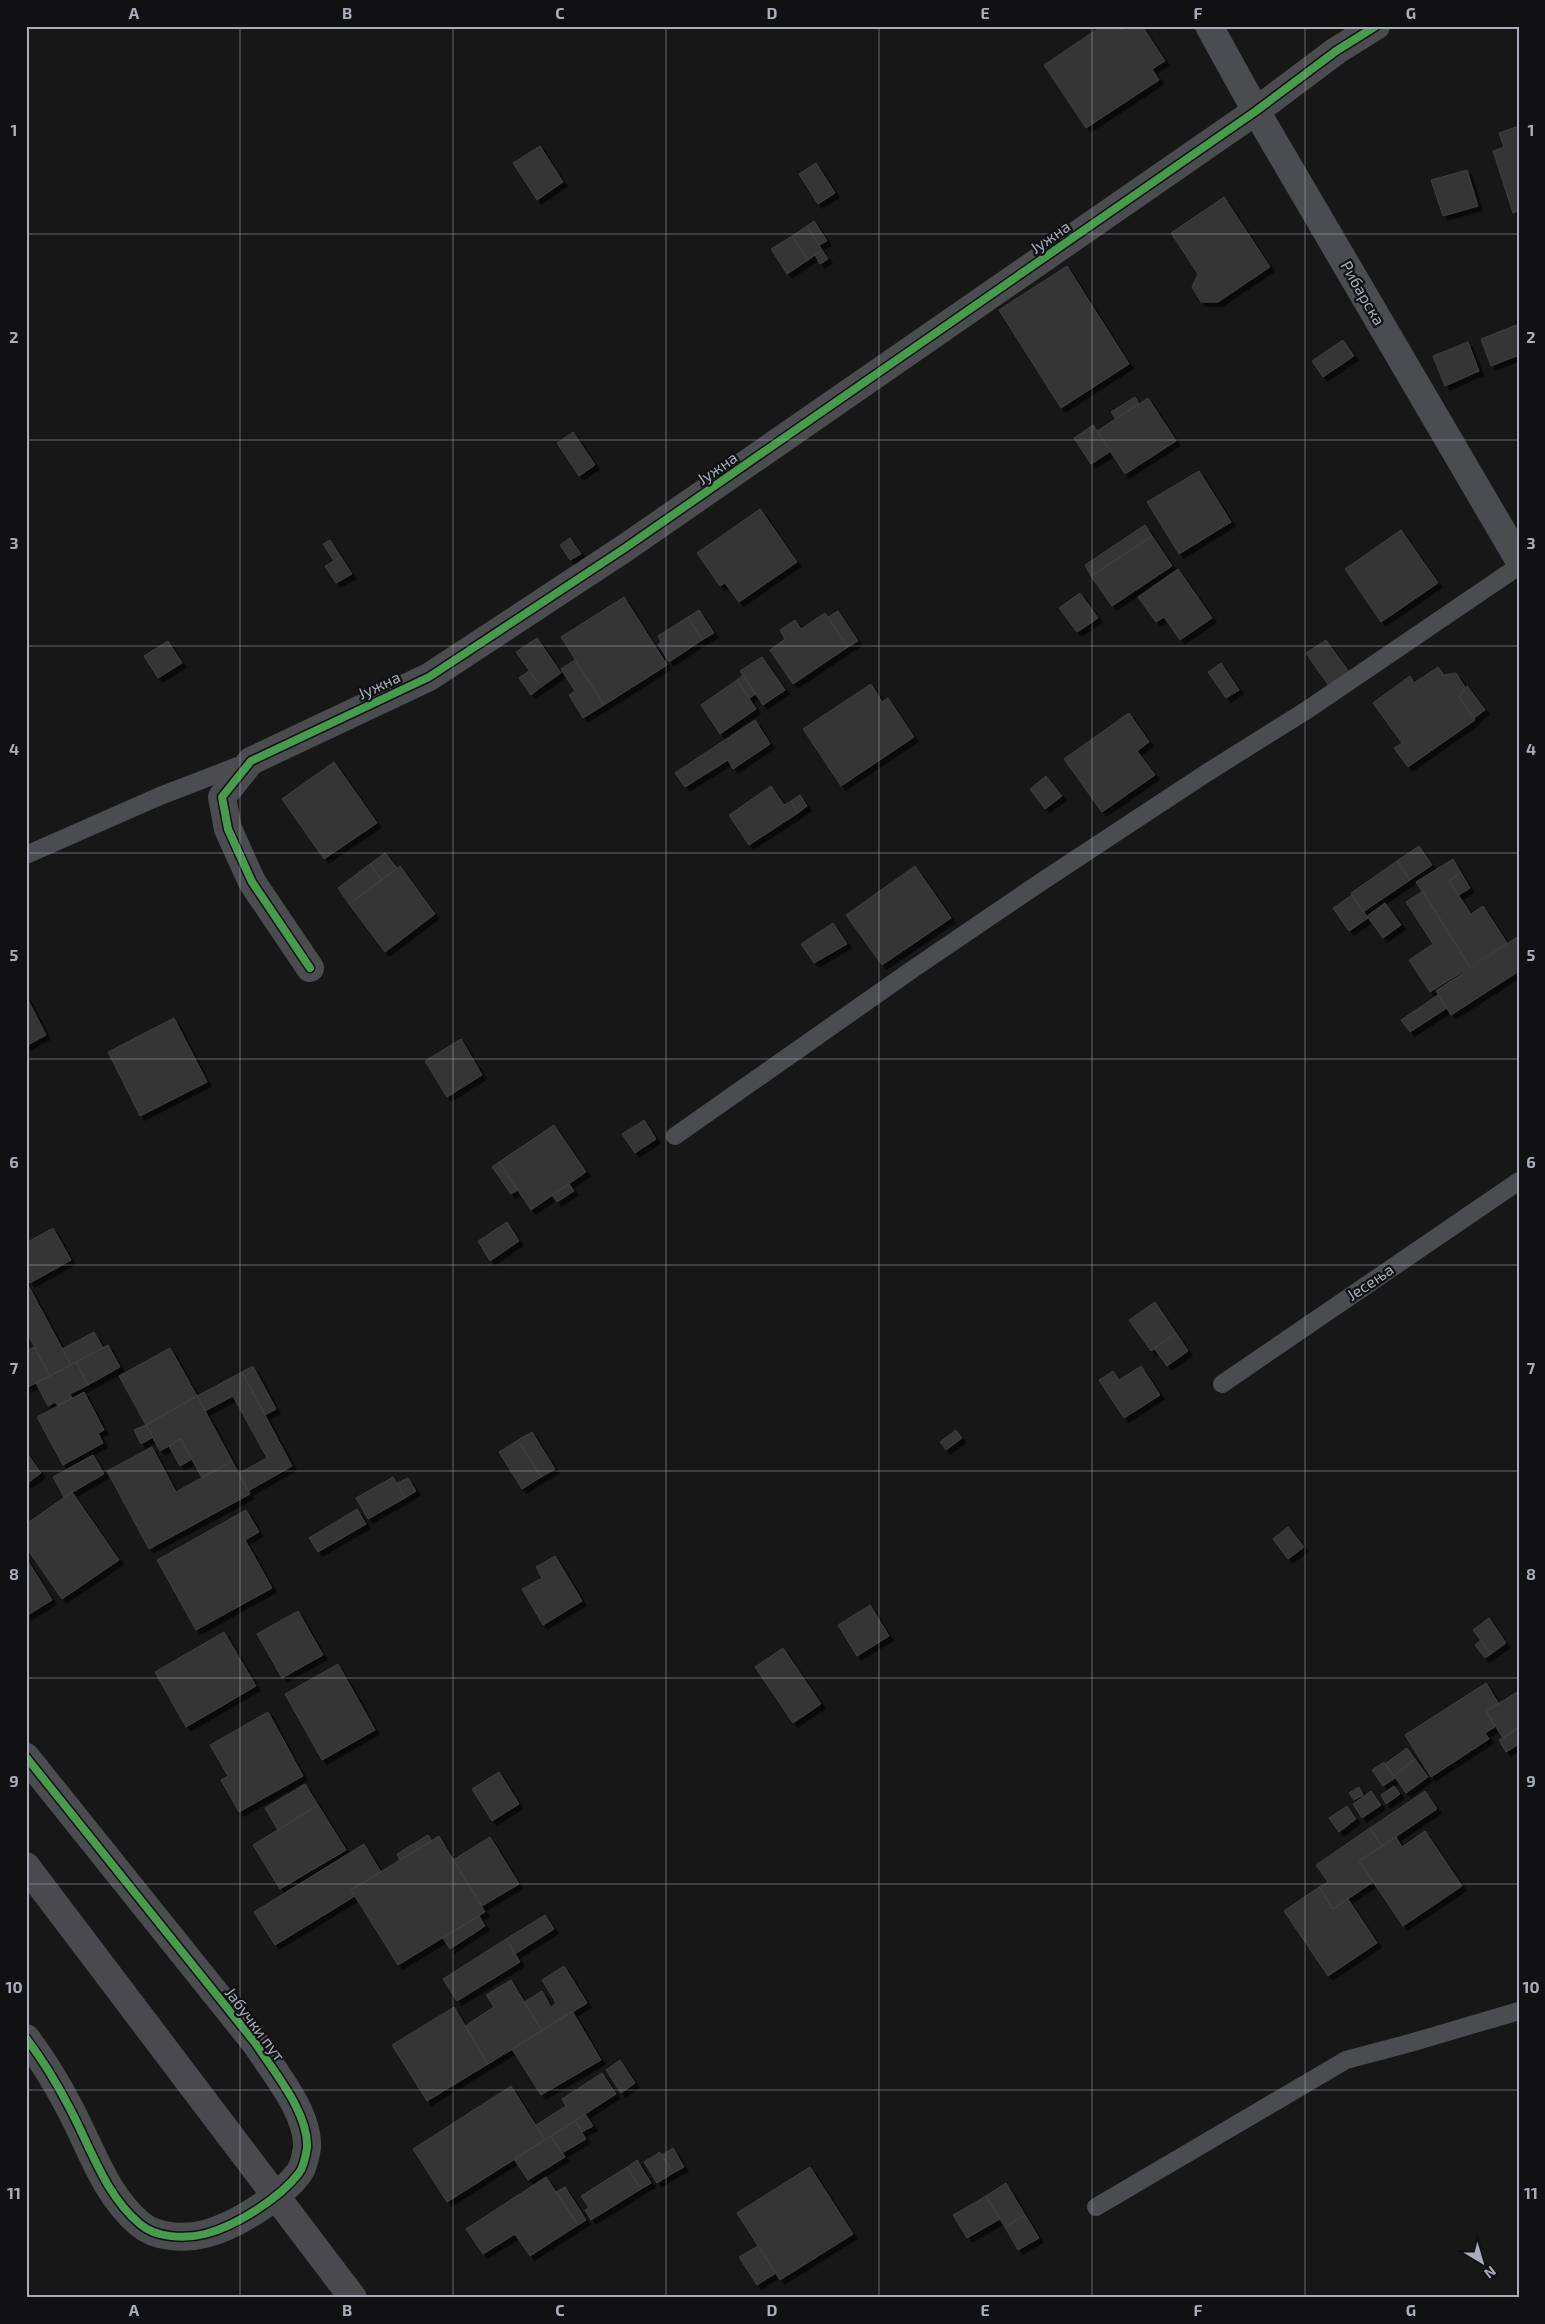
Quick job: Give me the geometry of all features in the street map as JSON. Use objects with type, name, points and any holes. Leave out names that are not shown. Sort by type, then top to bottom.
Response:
[{"type":"main road","points":[[26,1866],[353,2298]]},
{"type":"street","name":"Рибарска","points":[[1209,26],[1256,111],[1519,560]]},
{"type":"street","name":"Јужна","points":[[310,968],[252,882],[228,829],[222,797],[251,761],[429,678],[625,548],[1256,111],[1336,51],[1376,26]]},
{"type":"street","name":"Јабучки пут","points":[[26,1757],[256,2044],[289,2094],[304,2126],[307,2148],[300,2172],[276,2196],[243,2218],[205,2234],[167,2237],[141,2225],[115,2198],[68,2105],[26,2038]]},
{"type":"lane","points":[[675,1136],[913,969],[1041,882],[1208,772],[1307,710],[1519,566]]},
{"type":"lane","points":[[26,855],[160,796],[251,761]]},
{"type":"lane","name":"Јесења","points":[[1222,1384],[1519,1181]]},
{"type":"lane","points":[[1096,2207],[1346,2060],[1410,2044],[1519,2011]]},
{"type":"building","points":[[1102,26],[1123,26],[1126,31],[1133,26],[1142,26],[1165,61],[1152,69],[1159,80],[1086,128],[1044,65]]},
{"type":"building","points":[[1519,126],[1519,211],[1513,213],[1493,151],[1504,147],[1499,133]]},
{"type":"building","points":[[540,146],[563,182],[537,200],[513,163]]},
{"type":"building","points":[[816,163],[835,193],[818,204],[799,174]]},
{"type":"building","points":[[1467,170],[1478,206],[1443,216],[1431,180]]},
{"type":"building","points":[[1224,197],[1270,267],[1218,302],[1201,302],[1192,287],[1198,274],[1171,233]]},
{"type":"building","points":[[814,221],[827,241],[819,245],[807,226]]},
{"type":"building","points":[[807,226],[822,250],[808,260],[792,236]]},
{"type":"building","points":[[792,236],[808,260],[787,274],[771,249]]},
{"type":"building","points":[[822,250],[828,259],[820,264],[815,255]]},
{"type":"building","points":[[1067,266],[1129,364],[1061,408],[999,310]]},
{"type":"building","points":[[1519,324],[1519,355],[1491,366],[1481,339]]},
{"type":"building","points":[[1343,340],[1354,356],[1323,377],[1312,361]]},
{"type":"building","points":[[1468,342],[1479,371],[1445,386],[1433,356]]},
{"type":"building","points":[[1135,397],[1139,404],[1116,419],[1111,412]]},
{"type":"building","points":[[1148,398],[1176,441],[1125,474],[1097,431]]},
{"type":"building","points":[[1093,425],[1111,451],[1091,464],[1074,438]]},
{"type":"building","points":[[573,432],[595,465],[579,476],[557,443]]},
{"type":"building","points":[[1199,471],[1231,522],[1179,554],[1147,502]]},
{"type":"building","points":[[760,509],[797,562],[739,602],[725,583],[720,586],[697,553]]},
{"type":"building","points":[[1145,525],[1152,536],[1091,576],[1085,565]]},
{"type":"building","points":[[1401,530],[1438,583],[1381,622],[1345,569]]},
{"type":"building","points":[[1152,536],[1172,566],[1112,606],[1091,576]]},
{"type":"building","points":[[570,538],[581,554],[570,560],[560,545]]},
{"type":"building","points":[[330,540],[341,557],[334,561],[323,544]]},
{"type":"building","points":[[341,557],[352,574],[336,583],[325,566]]},
{"type":"building","points":[[1178,569],[1212,618],[1180,640],[1164,617],[1156,622],[1138,597]]},
{"type":"building","points":[[1080,593],[1098,618],[1077,632],[1059,608]]},
{"type":"building","points":[[624,597],[667,665],[604,705],[561,637]]},
{"type":"building","points":[[699,610],[714,633],[702,640],[688,617]]},
{"type":"building","points":[[838,611],[858,641],[848,647],[828,617]]},
{"type":"building","points":[[825,613],[848,647],[793,684],[770,650],[785,639],[780,630],[795,620],[801,629]]},
{"type":"building","points":[[688,617],[702,640],[669,662],[658,644],[661,642],[658,636]]},
{"type":"building","points":[[537,638],[561,673],[541,687],[516,652]]},
{"type":"building","points":[[1326,640],[1349,672],[1329,686],[1306,653]]},
{"type":"building","points":[[168,641],[182,663],[158,678],[144,656]]},
{"type":"building","points":[[762,657],[785,690],[763,705],[740,671]]},
{"type":"building","points":[[575,660],[604,705],[583,718],[569,695],[575,691],[561,669]]},
{"type":"building","points":[[1221,663],[1239,690],[1226,698],[1208,672]]},
{"type":"building","points":[[1438,667],[1444,675],[1456,673],[1465,687],[1459,697],[1475,720],[1408,767],[1394,748],[1402,743],[1373,703],[1410,676],[1414,683]]},
{"type":"building","points":[[529,671],[541,687],[531,695],[519,678]]},
{"type":"building","points":[[743,675],[756,694],[749,698],[737,680]]},
{"type":"building","points":[[737,680],[756,709],[720,734],[701,705]]},
{"type":"building","points":[[871,684],[882,702],[888,698],[914,737],[841,786],[803,729]]},
{"type":"building","points":[[1467,686],[1485,710],[1474,718],[1459,697]]},
{"type":"building","points":[[1129,713],[1149,742],[1137,751],[1155,775],[1102,812],[1064,759]]},
{"type":"building","points":[[755,720],[770,744],[733,769],[728,760],[685,787],[675,773]]},
{"type":"building","points":[[334,762],[377,823],[324,859],[282,799]]},
{"type":"building","points":[[1046,776],[1062,796],[1045,809],[1030,789]]},
{"type":"building","points":[[771,786],[784,805],[791,801],[798,813],[749,845],[729,815]]},
{"type":"building","points":[[800,795],[807,806],[798,813],[791,801]]},
{"type":"building","points":[[1419,846],[1432,865],[1410,880],[1397,861]]},
{"type":"building","points":[[385,853],[397,868],[382,880],[370,864]]},
{"type":"building","points":[[1453,859],[1461,873],[1449,881],[1471,914],[1483,906],[1507,943],[1470,967],[1416,882]]},
{"type":"building","points":[[1397,861],[1410,880],[1363,912],[1351,893]]},
{"type":"building","points":[[370,864],[382,880],[349,904],[338,888]]},
{"type":"building","points":[[400,866],[435,914],[385,952],[349,904]]},
{"type":"building","points":[[915,866],[951,918],[882,965],[846,915]]},
{"type":"building","points":[[1461,873],[1470,888],[1459,895],[1449,881]]},
{"type":"building","points":[[1423,891],[1470,967],[1430,992],[1409,960],[1433,944],[1406,902]]},
{"type":"building","points":[[1352,895],[1368,918],[1349,931],[1333,908]]},
{"type":"building","points":[[1385,903],[1401,925],[1383,938],[1367,916]]},
{"type":"building","points":[[833,923],[847,944],[814,963],[801,944]]},
{"type":"building","points":[[1519,936],[1519,971],[1451,1015],[1436,991]]},
{"type":"building","points":[[1438,995],[1447,1008],[1410,1032],[1401,1020]]},
{"type":"building","points":[[26,996],[46,1035],[26,1046]]},
{"type":"building","points":[[174,1018],[207,1082],[140,1116],[108,1052]]},
{"type":"building","points":[[461,1039],[482,1075],[447,1097],[425,1061]]},
{"type":"building","points":[[644,1120],[656,1139],[635,1153],[622,1134]]},
{"type":"building","points":[[554,1125],[586,1172],[531,1210],[499,1162]]},
{"type":"building","points":[[499,1162],[518,1190],[511,1194],[492,1167]]},
{"type":"building","points":[[569,1184],[574,1191],[557,1202],[552,1195]]},
{"type":"building","points":[[507,1222],[519,1241],[490,1261],[478,1241]]},
{"type":"building","points":[[53,1228],[71,1260],[30,1283],[26,1276],[26,1243]]},
{"type":"building","points":[[29,1287],[71,1365],[50,1376],[26,1331],[26,1288]]},
{"type":"building","points":[[1155,1302],[1176,1333],[1151,1351],[1129,1320]]},
{"type":"building","points":[[94,1332],[103,1348],[71,1365],[62,1349]]},
{"type":"building","points":[[1176,1333],[1188,1351],[1167,1366],[1154,1348]]},
{"type":"building","points":[[108,1345],[120,1367],[88,1385],[76,1362]]},
{"type":"building","points":[[34,1347],[50,1376],[26,1388],[26,1351]]},
{"type":"building","points":[[170,1348],[197,1396],[146,1425],[119,1376]]},
{"type":"building","points":[[76,1362],[88,1385],[70,1394],[72,1398],[58,1406],[55,1402],[48,1406],[36,1383]]},
{"type":"building","points":[[253,1366],[276,1409],[265,1415],[242,1372]]},
{"type":"building","points":[[1141,1366],[1160,1395],[1124,1418],[1099,1380],[1113,1371],[1119,1380]]},
{"type":"building","points":[[242,1372],[292,1466],[248,1491],[239,1473],[267,1458],[233,1396],[205,1411],[197,1396]]},
{"type":"building","points":[[84,1392],[104,1430],[98,1433],[103,1443],[63,1465],[37,1417]]},
{"type":"building","points":[[197,1396],[232,1461],[202,1478],[181,1439],[160,1451],[146,1425]]},
{"type":"building","points":[[146,1425],[153,1437],[141,1444],[134,1430]]},
{"type":"building","points":[[956,1430],[962,1438],[946,1450],[940,1442]]},
{"type":"building","points":[[532,1432],[555,1469],[541,1477],[518,1440]]},
{"type":"building","points":[[181,1439],[192,1459],[180,1466],[169,1446]]},
{"type":"building","points":[[518,1440],[541,1477],[522,1489],[499,1452]]},
{"type":"building","points":[[152,1447],[176,1492],[232,1461],[250,1494],[149,1549],[107,1471]]},
{"type":"building","points":[[26,1452],[41,1473],[26,1484]]},
{"type":"building","points":[[93,1455],[104,1474],[64,1497],[53,1477]]},
{"type":"building","points":[[393,1477],[405,1498],[368,1519],[356,1498]]},
{"type":"building","points":[[408,1478],[416,1491],[405,1498],[397,1483]]},
{"type":"building","points":[[72,1492],[119,1560],[62,1599],[26,1547],[26,1524]]},
{"type":"building","points":[[357,1509],[366,1524],[318,1552],[309,1538]]},
{"type":"building","points":[[246,1510],[259,1532],[245,1540],[272,1588],[196,1630],[157,1560]]},
{"type":"building","points":[[1288,1527],[1304,1547],[1288,1559],[1273,1539]]},
{"type":"building","points":[[555,1556],[582,1601],[543,1625],[522,1589],[542,1578],[536,1567]]},
{"type":"building","points":[[26,1558],[52,1600],[26,1616]]},
{"type":"building","points":[[870,1605],[889,1636],[857,1656],[838,1625]]},
{"type":"building","points":[[298,1611],[323,1655],[282,1678],[257,1634]]},
{"type":"building","points":[[1489,1618],[1506,1643],[1491,1654],[1473,1630]]},
{"type":"building","points":[[224,1632],[256,1686],[186,1727],[155,1672]]},
{"type":"building","points":[[1481,1640],[1491,1654],[1485,1658],[1475,1645]]},
{"type":"building","points":[[783,1648],[821,1704],[793,1723],[755,1667]]},
{"type":"building","points":[[338,1664],[375,1730],[322,1760],[285,1694]]},
{"type":"building","points":[[1486,1683],[1499,1704],[1486,1711],[1495,1727],[1485,1733],[1489,1739],[1431,1777],[1405,1735]]},
{"type":"building","points":[[1519,1691],[1519,1727],[1503,1738],[1486,1711]]},
{"type":"building","points":[[268,1712],[303,1776],[239,1812],[221,1780],[228,1776],[210,1745]]},
{"type":"building","points":[[1519,1727],[1519,1744],[1506,1752],[1499,1740]]},
{"type":"building","points":[[1407,1748],[1415,1759],[1394,1776],[1385,1764]]},
{"type":"building","points":[[1415,1759],[1428,1777],[1406,1793],[1394,1776]]},
{"type":"building","points":[[1384,1762],[1395,1778],[1383,1786],[1372,1770]]},
{"type":"building","points":[[499,1772],[519,1804],[492,1821],[472,1789]]},
{"type":"building","points":[[305,1784],[318,1805],[278,1830],[265,1808]]},
{"type":"building","points":[[1394,1786],[1400,1794],[1386,1804],[1381,1795]]},
{"type":"building","points":[[1359,1787],[1363,1795],[1354,1800],[1349,1793]]},
{"type":"building","points":[[1371,1791],[1381,1805],[1362,1818],[1353,1804]]},
{"type":"building","points":[[1425,1791],[1437,1809],[1382,1846],[1370,1828]]},
{"type":"building","points":[[318,1805],[346,1850],[280,1889],[253,1845]]},
{"type":"building","points":[[1347,1806],[1356,1819],[1339,1832],[1329,1818]]},
{"type":"building","points":[[1370,1828],[1382,1846],[1359,1861],[1373,1882],[1333,1909],[1319,1887],[1328,1882],[1316,1865]]},
{"type":"building","points":[[1425,1831],[1462,1886],[1403,1926],[1359,1861],[1396,1837],[1402,1847]]},
{"type":"building","points":[[428,1835],[432,1841],[400,1860],[397,1854]]},
{"type":"building","points":[[439,1836],[485,1912],[398,1965],[351,1890]]},
{"type":"building","points":[[490,1837],[519,1884],[482,1906],[453,1860]]},
{"type":"building","points":[[364,1844],[381,1872],[351,1890],[355,1896],[275,1945],[254,1912]]},
{"type":"building","points":[[1319,1887],[1333,1909],[1348,1899],[1377,1943],[1328,1976],[1284,1911]]},
{"type":"building","points":[[545,1915],[554,1929],[515,1954],[506,1939]]},
{"type":"building","points":[[479,1916],[485,1926],[450,1949],[443,1938]]},
{"type":"building","points":[[506,1939],[520,1962],[457,2001],[443,1979]]},
{"type":"building","points":[[564,1966],[587,2003],[542,2031],[524,2002],[542,1991],[551,2007],[556,2003],[542,1980]]},
{"type":"building","points":[[511,1980],[542,2031],[488,2064],[465,2026],[494,2007],[486,1995]]},
{"type":"building","points":[[454,2007],[488,2064],[427,2101],[392,2045]]},
{"type":"building","points":[[572,2011],[601,2060],[541,2095],[512,2049]]},
{"type":"building","points":[[620,2060],[635,2083],[621,2093],[606,2070]]},
{"type":"building","points":[[602,2073],[616,2094],[545,2140],[536,2125],[566,2106],[562,2099]]},
{"type":"building","points":[[511,2086],[545,2140],[447,2202],[413,2149]]},
{"type":"building","points":[[585,2114],[593,2126],[582,2132],[575,2121]]},
{"type":"building","points":[[575,2121],[586,2139],[562,2153],[551,2136]]},
{"type":"building","points":[[551,2136],[565,2157],[528,2180],[514,2159]]},
{"type":"building","points":[[673,2148],[684,2167],[673,2173],[662,2155]]},
{"type":"building","points":[[660,2152],[673,2173],[657,2183],[644,2162]]},
{"type":"building","points":[[637,2160],[651,2183],[641,2189],[627,2167]]},
{"type":"building","points":[[627,2167],[641,2189],[591,2220],[585,2210],[589,2208],[581,2196]]},
{"type":"building","points":[[810,2167],[853,2234],[780,2280],[737,2213]]},
{"type":"building","points":[[546,2177],[578,2225],[530,2256],[515,2234],[483,2254],[466,2229]]},
{"type":"building","points":[[1006,2183],[1025,2215],[1005,2227],[986,2196]]},
{"type":"building","points":[[565,2187],[586,2220],[578,2225],[556,2192]]},
{"type":"building","points":[[986,2196],[1000,2219],[967,2238],[953,2215]]},
{"type":"building","points":[[1025,2215],[1039,2238],[1018,2250],[1005,2227]]},
{"type":"building","points":[[758,2246],[776,2273],[757,2285],[739,2257]]},
{"type":"cycle path","points":[[310,968],[252,882],[228,829],[222,797],[251,761],[429,677],[625,548],[1256,111],[1336,51],[1376,26]]},
{"type":"cycle path","points":[[26,1757],[256,2044],[281,2080],[296,2107],[306,2135],[307,2148],[300,2171],[281,2192],[269,2201],[243,2218],[217,2230],[197,2236],[180,2237],[162,2235],[147,2229],[127,2212],[107,2184],[59,2088],[26,2038]]}]
